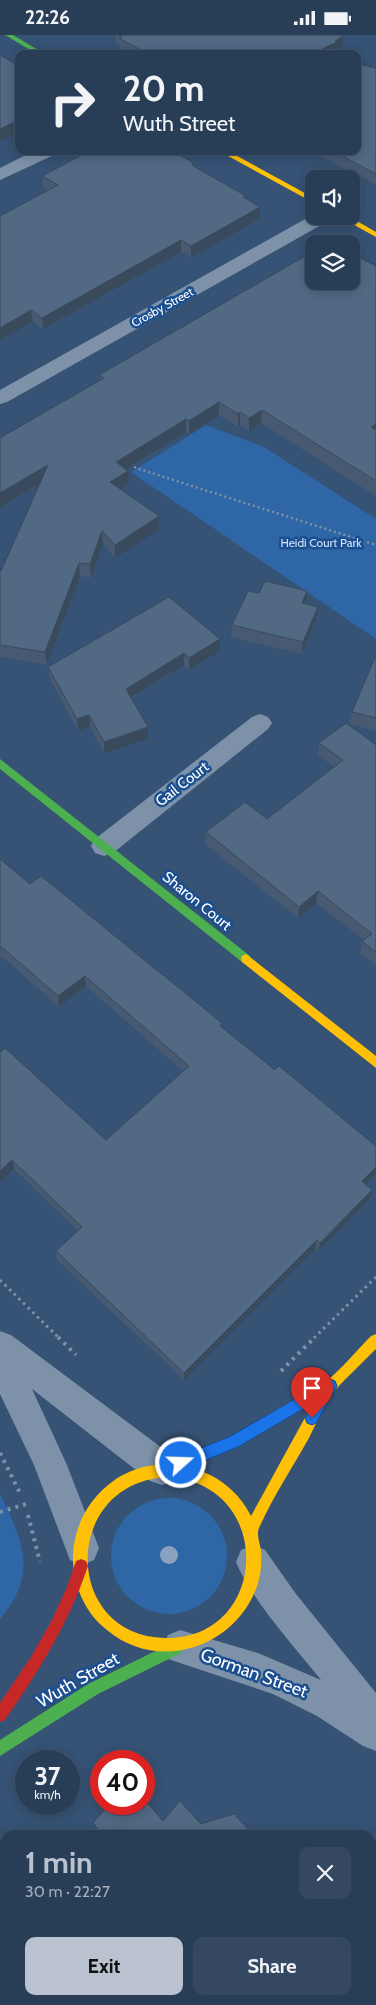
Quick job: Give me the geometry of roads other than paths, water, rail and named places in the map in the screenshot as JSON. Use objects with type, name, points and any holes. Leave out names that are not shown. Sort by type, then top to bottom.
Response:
[{"type":"street","points":[[8,35],[35,50]]},
{"type":"street","points":[[0,175],[40,155]]},
{"type":"street","points":[[229,155],[305,196]]},
{"type":"street","name":"Crosby Street","points":[[0,398],[308,225]]},
{"type":"street","points":[[358,225],[376,235]]},
{"type":"street","name":"Gail Court","points":[[104,846],[260,723]]},
{"type":"street","name":"Sharon Court","points":[[0,763],[376,1063]]},
{"type":"street","points":[[81,1556],[90,1518],[108,1493],[133,1476],[163,1468],[233,1443],[330,1386],[376,1340]]},
{"type":"street","points":[[0,1346],[163,1468],[192,1472],[217,1485],[237,1506],[251,1547],[284,1606],[376,1721]]},
{"type":"street","points":[[0,1363],[44,1447],[64,1497],[81,1556],[87,1593],[102,1617],[123,1637],[149,1647],[179,1647],[208,1637],[231,1618],[247,1592],[251,1547],[330,1386]]},
{"type":"street","name":"Wuth Street","points":[[0,1715],[45,1650],[63,1619],[75,1592],[81,1556]]},
{"type":"street","name":"Wuth Street","points":[[0,1749],[93,1689],[179,1647]]},
{"type":"street","name":"Gorman Street","points":[[179,1647],[231,1661],[285,1680],[324,1699],[376,1733]]},
{"type":"park label","name":"Heidi Court Park","points":[[321,542]]}]
